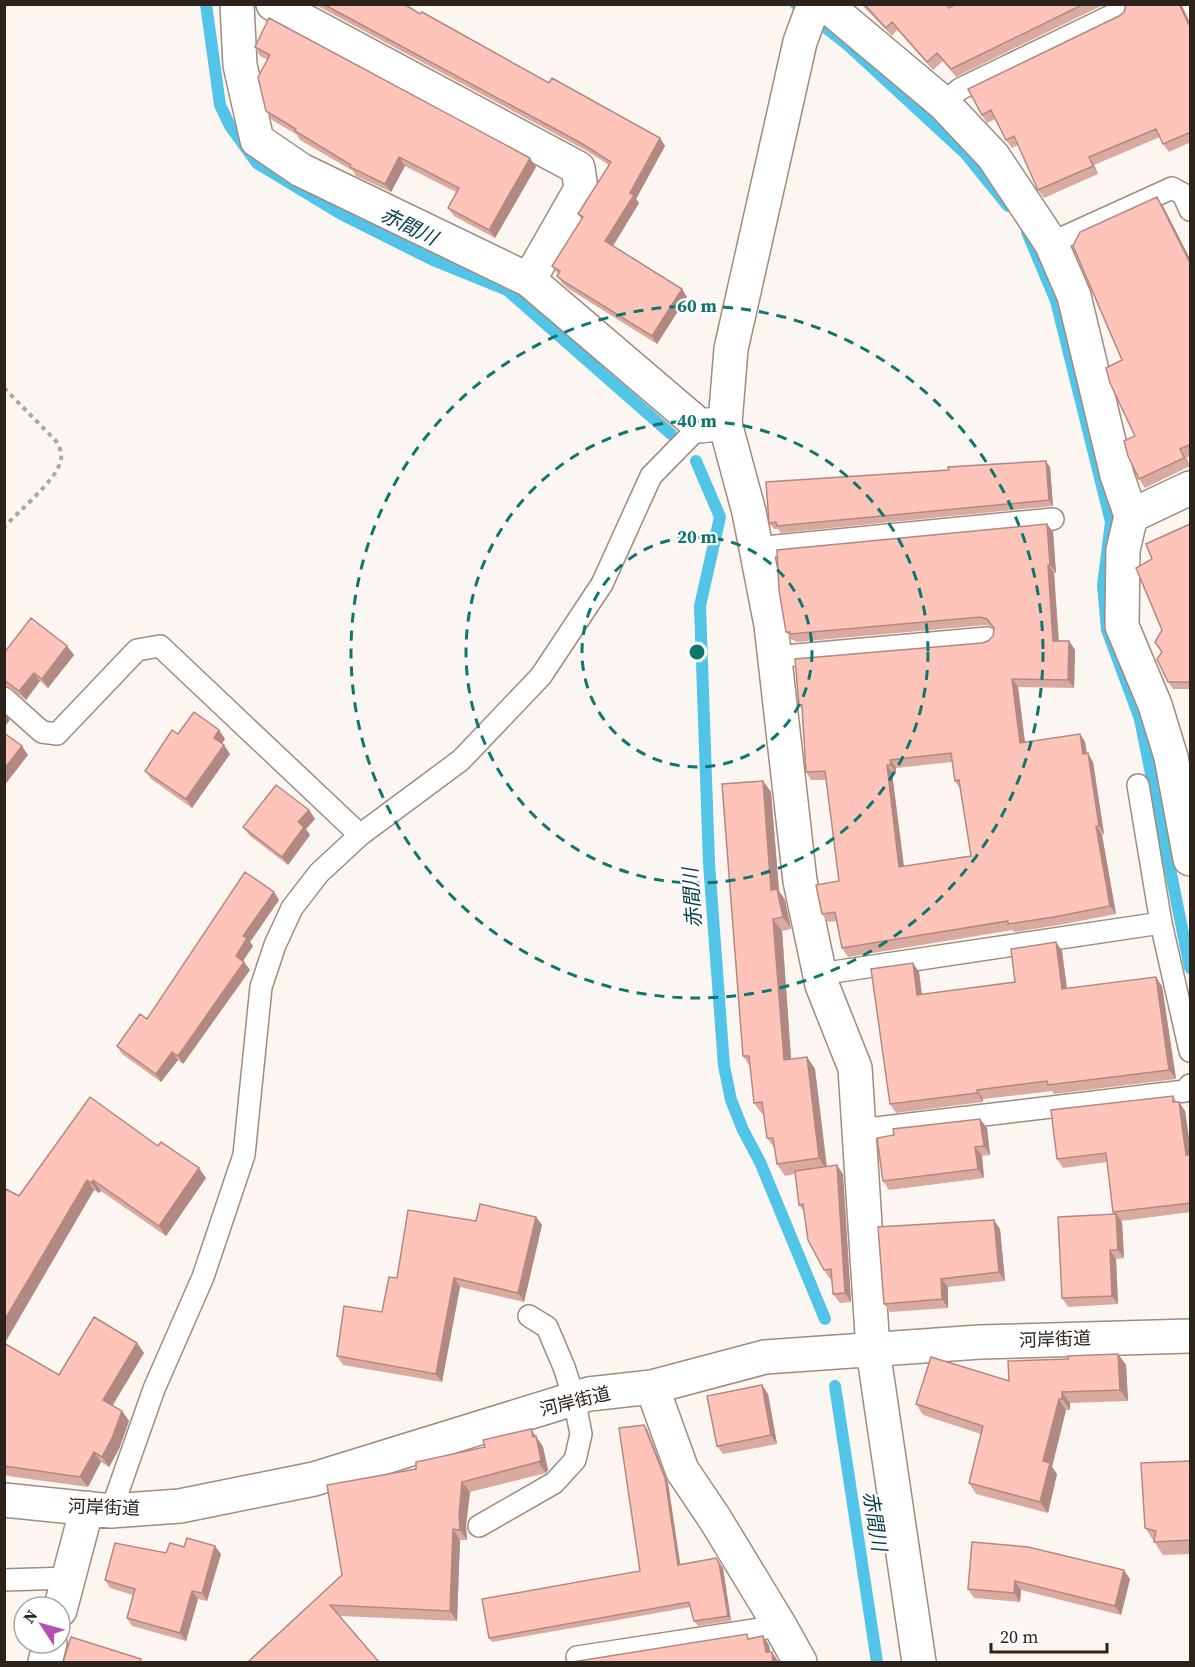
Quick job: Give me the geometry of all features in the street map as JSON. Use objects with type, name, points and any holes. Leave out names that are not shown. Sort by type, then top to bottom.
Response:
[{"type":"street","points":[[237,4],[240,65],[258,140],[301,170],[529,280],[712,425],[749,512],[771,625],[800,881],[822,985],[855,1068],[873,1350],[919,1662]]},
{"type":"street","points":[[273,4],[578,168],[581,189],[529,280]]},
{"type":"street","points":[[712,425],[800,42],[814,4]]},
{"type":"street","points":[[825,4],[943,103],[993,156],[1051,243],[1074,296],[1117,475],[1131,516],[1123,550],[1122,626],[1155,705],[1171,757],[1191,859]]},
{"type":"street","points":[[1131,516],[1191,489]]},
{"type":"street","name":"河岸街道","points":[[4,1500],[99,1510],[180,1506],[314,1479],[574,1398],[652,1387],[765,1357],[980,1342],[1191,1336]]},
{"type":"street","points":[[652,1387],[682,1470],[715,1519],[800,1662]]},
{"type":"street","points":[[64,1595],[69,1578],[99,1510]]},
{"type":"lane","points":[[943,103],[960,88],[1119,12]]},
{"type":"lane","points":[[1051,243],[1172,188],[1183,194],[1191,210]]},
{"type":"lane","points":[[99,1510],[203,1277],[244,1155],[261,987],[275,945],[292,908],[319,873],[360,835],[461,760],[541,676],[602,584],[651,476],[712,425]]},
{"type":"lane","points":[[755,548],[1053,519]]},
{"type":"lane","points":[[774,657],[987,638]]},
{"type":"lane","points":[[4,698],[42,732],[57,734],[137,650],[160,646],[360,835]]},
{"type":"lane","points":[[1138,784],[1161,923],[1191,1051]]},
{"type":"lane","points":[[819,974],[1161,923]]},
{"type":"lane","points":[[859,1130],[1185,1091],[1191,1085]]},
{"type":"lane","points":[[479,1526],[554,1483],[575,1460],[581,1434],[574,1398],[547,1327],[529,1316]]},
{"type":"lane","points":[[4,1580],[69,1578]]},
{"type":"lane","points":[[577,1657],[780,1626]]},
{"type":"path","points":[[4,388],[56,441],[62,451],[60,464],[44,487],[4,527]]},
{"type":"building","points":[[323,4],[404,4],[549,83],[552,78],[660,138],[630,193],[634,195],[605,241],[682,289],[652,336],[563,281],[557,276],[560,271],[552,266],[583,217],[578,214],[611,162],[581,143]]},
{"type":"building","points":[[864,4],[945,4],[949,8],[956,4],[1084,4],[951,69],[937,53],[927,62],[892,22],[886,28]]},
{"type":"building","points":[[1126,4],[1179,4],[1191,29],[1191,132],[1163,144],[1156,129],[1089,157],[1093,166],[1038,190],[1014,136],[1006,140],[991,110],[982,115],[968,89],[1119,16],[1124,12]]},
{"type":"building","points":[[269,18],[530,158],[489,230],[448,208],[459,188],[399,157],[385,184],[350,167],[351,165],[266,111],[258,77],[270,55],[255,47]]},
{"type":"building","points":[[1157,197],[1191,265],[1191,444],[1180,449],[1184,458],[1139,479],[1124,441],[1135,436],[1110,383],[1106,368],[1122,360],[1073,246],[1080,232]]},
{"type":"building","points":[[1046,461],[1049,500],[777,526],[776,522],[769,523],[766,482]]},
{"type":"building","points":[[1047,524],[1053,641],[1069,641],[1068,680],[1012,679],[1020,743],[1080,734],[1083,754],[1088,753],[1099,826],[1096,826],[1110,906],[1054,917],[1008,924],[1008,921],[842,948],[835,912],[822,914],[816,885],[839,881],[825,771],[806,772],[802,705],[799,705],[795,659],[982,643],[993,636],[994,628],[987,619],[980,617],[790,634],[786,632],[779,590],[777,550]],"holes":[[[951,753],[955,781],[959,780],[971,856],[899,867],[887,765],[891,765],[890,760]]]},
{"type":"building","points":[[1190,524],[1191,682],[1168,682],[1157,659],[1162,652],[1155,642],[1162,630],[1136,568],[1152,559],[1146,544]]},
{"type":"building","points":[[31,618],[67,646],[42,679],[34,673],[19,691],[4,680],[4,653]]},
{"type":"building","points":[[194,712],[219,730],[214,738],[224,745],[186,799],[145,771],[172,730],[178,734]]},
{"type":"building","points":[[4,733],[22,746],[4,769]]},
{"type":"building","points":[[763,781],[771,890],[777,889],[783,917],[773,919],[784,1060],[807,1057],[819,1158],[777,1164],[773,1138],[767,1138],[762,1102],[754,1103],[749,1056],[743,1056],[722,784]]},
{"type":"building","points":[[276,785],[309,810],[298,822],[304,827],[282,857],[243,827]]},
{"type":"building","points":[[245,872],[274,892],[243,936],[247,938],[236,956],[244,962],[178,1056],[172,1052],[156,1074],[117,1046],[140,1014],[147,1019]]},
{"type":"building","points":[[1056,942],[1062,989],[1156,977],[1169,1070],[1048,1085],[1047,1081],[890,1104],[871,969],[913,963],[917,995],[1015,982],[1011,949]]},
{"type":"building","points":[[1173,1096],[1173,1102],[1179,1102],[1186,1155],[1191,1154],[1191,1203],[1113,1212],[1106,1153],[1057,1159],[1051,1110]]},
{"type":"building","points":[[90,1097],[158,1146],[161,1142],[199,1168],[159,1226],[93,1180],[91,1183],[87,1180],[4,1321],[4,1192],[6,1189],[19,1196]]},
{"type":"building","points":[[980,1119],[984,1146],[975,1147],[978,1169],[883,1181],[877,1138],[894,1135],[893,1129]]},
{"type":"building","points":[[837,1165],[845,1293],[833,1294],[831,1269],[824,1270],[808,1240],[803,1204],[799,1205],[795,1171]]},
{"type":"building","points":[[480,1204],[536,1217],[518,1293],[454,1278],[436,1374],[337,1356],[344,1306],[382,1312],[389,1277],[397,1278],[408,1210],[476,1221]]},
{"type":"building","points":[[1116,1214],[1118,1250],[1110,1250],[1112,1296],[1062,1298],[1058,1217]]},
{"type":"building","points":[[994,1220],[999,1272],[941,1279],[942,1299],[884,1304],[878,1227]]},
{"type":"building","points":[[94,1317],[137,1343],[103,1400],[122,1411],[102,1457],[94,1452],[80,1477],[4,1466],[4,1343],[59,1375]]},
{"type":"building","points":[[1118,1354],[1120,1390],[1062,1392],[1062,1399],[1059,1399],[1043,1461],[1050,1463],[1040,1502],[969,1483],[983,1426],[916,1404],[931,1357],[1009,1381],[1008,1361],[1068,1359],[1068,1356]]},
{"type":"building","points":[[762,1385],[771,1435],[717,1446],[707,1396]]},
{"type":"building","points":[[644,1425],[665,1478],[678,1565],[716,1558],[719,1563],[728,1616],[694,1621],[689,1602],[489,1638],[482,1599],[640,1571],[619,1428]]},
{"type":"building","points":[[531,1429],[533,1437],[536,1436],[541,1460],[462,1482],[460,1530],[453,1529],[450,1611],[330,1605],[379,1662],[249,1661],[342,1575],[327,1485],[416,1469],[416,1462],[485,1447],[483,1440]]},
{"type":"building","points":[[1191,1461],[1191,1540],[1154,1542],[1156,1531],[1145,1528],[1141,1463]]},
{"type":"building","points":[[187,1538],[215,1546],[202,1593],[192,1591],[180,1633],[127,1618],[135,1589],[105,1580],[115,1543],[166,1553],[170,1543],[184,1547]]},
{"type":"building","points":[[972,1542],[1028,1547],[1124,1570],[1115,1606],[1015,1581],[1014,1593],[968,1589]]},
{"type":"building","points":[[747,1634],[748,1639],[763,1636],[766,1652],[772,1652],[773,1662],[572,1662]]},
{"type":"building","points":[[72,1637],[141,1659],[140,1662],[63,1662],[65,1655],[72,1655]]},
{"type":"waterway","name":"赤間川","points":[[206,4],[220,105],[230,126],[257,163],[343,215],[433,260],[507,290],[671,434]]},
{"type":"waterway","points":[[796,4],[849,46],[965,153],[1008,206]]},
{"type":"waterway","points":[[1027,232],[1056,301],[1111,522],[1103,585],[1107,630],[1140,719],[1190,968]]},
{"type":"waterway","name":"赤間川","points":[[696,461],[720,517],[700,606],[709,863],[724,1066],[731,1100],[743,1130],[760,1162],[825,1319]]},
{"type":"waterway","name":"赤間川","points":[[835,1386],[877,1662]]}]
